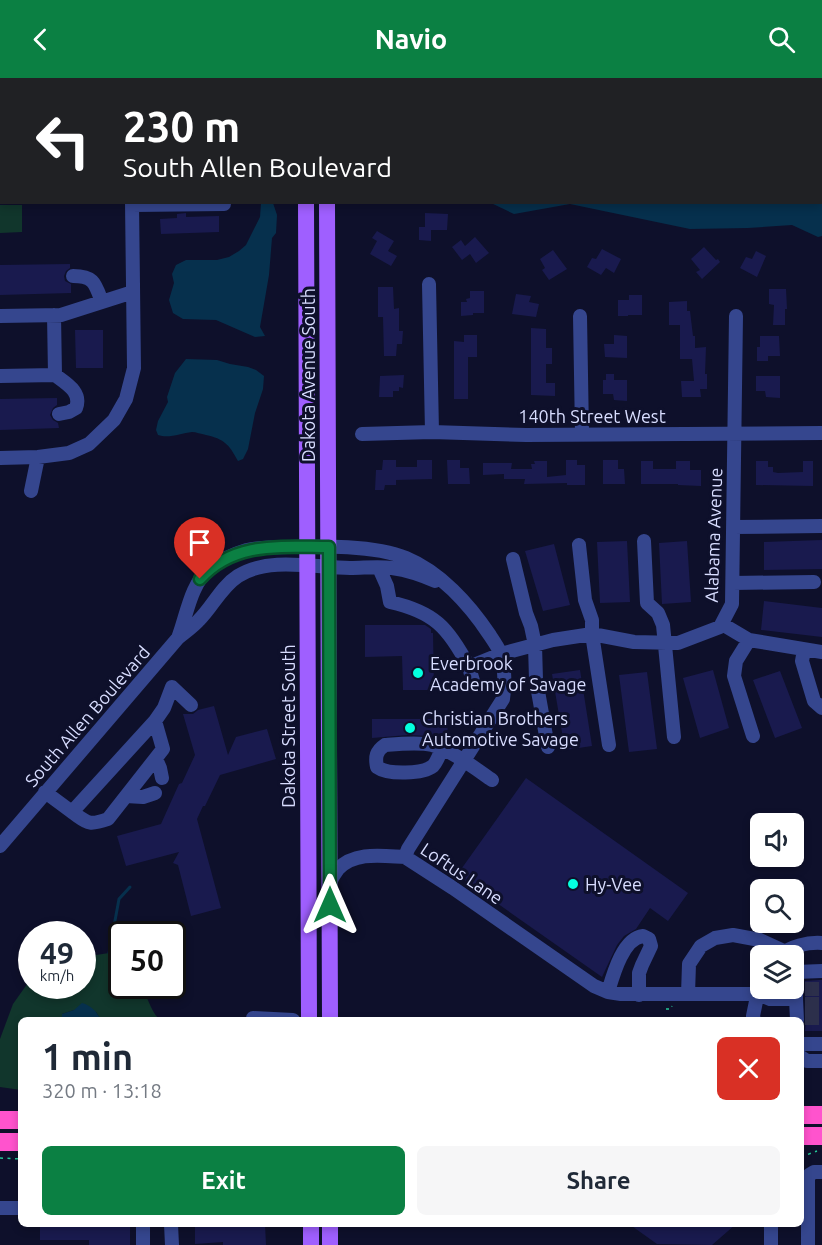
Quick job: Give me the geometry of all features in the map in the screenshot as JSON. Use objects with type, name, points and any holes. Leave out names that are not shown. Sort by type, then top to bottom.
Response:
[{"type":"highway","points":[[804,1115],[822,1115]]},
{"type":"highway","points":[[0,1120],[18,1120]]},
{"type":"highway","points":[[804,1136],[822,1136]]},
{"type":"highway","points":[[0,1142],[18,1142]]},
{"type":"main road","name":"Dakota Avenue South","points":[[306,204],[306,433]]},
{"type":"main road","name":"Dakota Avenue South","points":[[327,204],[329,547]]},
{"type":"main road","name":"Dakota Street South","points":[[306,433],[309,1017]]},
{"type":"main road","points":[[329,547],[330,1017]]},
{"type":"main road","points":[[311,1227],[311,1245]]},
{"type":"main road","points":[[330,1227],[330,1245]]},
{"type":"street","points":[[0,458],[69,453],[89,444],[114,420],[126,399],[134,368],[132,204],[224,204]]},
{"type":"street","points":[[73,276],[91,279],[97,287],[102,302]]},
{"type":"street","points":[[429,284],[432,432]]},
{"type":"street","points":[[0,316],[61,315],[133,292]]},
{"type":"street","points":[[54,315],[56,375]]},
{"type":"street","points":[[580,316],[582,433]]},
{"type":"street","name":"Alabama Avenue","points":[[469,667],[501,654],[553,640],[592,634],[634,642],[678,643],[720,627],[732,604],[736,316]]},
{"type":"street","points":[[0,376],[56,375],[73,389],[78,402],[76,408],[59,414]]},
{"type":"street","name":"140th Street West","points":[[362,434],[432,432],[467,434],[822,433]]},
{"type":"street","points":[[31,491],[38,457]]},
{"type":"street","points":[[733,527],[822,526]]},
{"type":"street","points":[[644,541],[647,603],[658,613],[663,625],[674,737]]},
{"type":"street","points":[[579,545],[585,600],[592,620],[592,634],[609,746]]},
{"type":"street","name":"South Allen Boulevard","points":[[178,638],[191,597],[200,579],[210,568],[233,555],[248,550],[329,547]]},
{"type":"street","name":"Loftus Lane","points":[[329,547],[384,551],[404,556],[422,565],[470,608],[501,654],[505,681],[503,699],[405,857],[594,986],[608,992],[688,994],[750,989]]},
{"type":"street","points":[[513,559],[535,645],[537,680],[548,747]]},
{"type":"street","name":"South Allen Boulevard","points":[[0,846],[178,638],[199,621],[230,582],[249,570],[272,565],[328,566]]},
{"type":"street","name":"Loftus Lane","points":[[328,566],[392,568],[426,576],[445,584]]},
{"type":"street","points":[[379,568],[387,586],[390,602],[409,606],[428,615],[444,628],[469,667],[473,681]]},
{"type":"street","points":[[733,583],[814,582]]},
{"type":"street","points":[[722,624],[748,640],[822,652]]},
{"type":"street","points":[[748,640],[736,661],[734,676],[753,736]]},
{"type":"street","points":[[804,650],[802,661],[814,701],[822,708]]},
{"type":"street","points":[[72,812],[155,721],[164,708],[172,687],[191,705]]},
{"type":"street","points":[[45,792],[87,823],[94,824],[108,819],[164,749],[155,721]]},
{"type":"street","points":[[442,749],[492,780]]},
{"type":"street","points":[[156,759],[162,778]]},
{"type":"street","points":[[126,796],[143,797],[154,794]]},
{"type":"street","points":[[330,882],[338,870],[351,860],[362,857],[405,857]]},
{"type":"street","points":[[688,994],[688,964],[701,946],[715,938],[733,935],[760,940],[768,945]]},
{"type":"street","points":[[608,992],[618,961],[633,940],[644,936],[649,939],[651,946],[639,973],[639,994]]},
{"type":"street","points":[[802,945],[822,943]]},
{"type":"street","points":[[800,1005],[796,972],[822,972]]},
{"type":"street","points":[[753,1017],[757,999]]},
{"type":"street","name":"Loftus Lane","points":[[770,999],[800,1005]]},
{"type":"street","points":[[804,1044],[822,1044]]},
{"type":"street","points":[[804,1059],[822,1061]]},
{"type":"street","points":[[804,1145],[822,1136]]},
{"type":"street","points":[[808,1245],[808,1180],[809,1175],[814,1172],[822,1172]]},
{"type":"street","points":[[0,1208],[18,1208]]},
{"type":"street","points":[[808,1230],[822,1225]]},
{"type":"street","points":[[143,1227],[143,1245]]},
{"type":"street","points":[[171,1227],[172,1245]]},
{"type":"street","points":[[771,1227],[771,1245]]},
{"type":"path","points":[[666,1009],[671,1009],[674,1003]]},
{"type":"path","points":[[804,1156],[822,1150]]},
{"type":"path","points":[[0,1158],[18,1159]]},
{"type":"green space","points":[[0,205],[22,205],[22,232],[0,233]]},
{"type":"green space","points":[[108,953],[108,999],[147,999],[157,1017],[99,1017],[96,1012],[74,1010],[62,1014],[62,1017],[18,1017],[18,1090],[0,1087],[0,1039],[13,1004],[18,997],[18,999],[96,999],[96,955]]},
{"type":"water","points":[[261,204],[273,204],[277,215],[276,233],[272,238],[269,275],[260,327],[265,336],[255,337],[216,320],[183,319],[173,313],[169,300],[174,283],[172,274],[176,265],[186,260],[217,260],[229,257],[246,245],[260,217]]},
{"type":"water","points":[[493,204],[570,204],[514,214]]},
{"type":"water","points":[[570,204],[822,204],[822,236],[818,237],[792,225],[690,229]]},
{"type":"water","points":[[186,359],[217,360],[248,367],[264,376],[263,389],[255,413],[248,449],[243,459],[238,461],[225,443],[212,437],[192,432],[171,436],[158,435],[156,430],[158,421],[168,402],[167,397],[175,373]]},
{"type":"water","points":[[82,1003],[93,1009],[99,1017],[62,1017],[62,1014],[74,1010]]},
{"type":"building","points":[[186,213],[186,217],[219,216],[219,232],[161,234],[160,219],[177,218],[177,214]]},
{"type":"building","points":[[425,213],[448,214],[447,230],[431,230],[431,241],[419,240],[419,227],[425,227]]},
{"type":"building","points":[[377,231],[394,241],[388,251],[397,256],[391,266],[370,254],[377,241],[372,238]]},
{"type":"building","points":[[475,237],[489,253],[476,263],[470,254],[462,260],[452,247],[461,240],[465,246]]},
{"type":"building","points":[[704,247],[720,262],[702,279],[696,272],[700,270],[691,259]]},
{"type":"building","points":[[602,249],[621,259],[614,273],[606,268],[601,275],[587,267],[592,258],[596,259]]},
{"type":"building","points":[[553,250],[567,269],[549,280],[542,270],[545,268],[540,259]]},
{"type":"building","points":[[756,251],[766,256],[757,277],[740,268],[746,257],[752,259]]},
{"type":"building","points":[[70,264],[64,276],[65,281],[71,284],[71,293],[0,295],[0,265]]},
{"type":"building","points":[[378,287],[393,287],[394,309],[399,308],[399,331],[403,331],[402,344],[397,344],[396,356],[384,356],[383,317],[378,317]]},
{"type":"building","points":[[769,289],[786,289],[785,325],[773,325],[774,305],[769,304]]},
{"type":"building","points":[[470,291],[484,291],[484,313],[461,316],[461,302],[467,302],[466,299],[470,298]]},
{"type":"building","points":[[516,294],[531,296],[529,302],[539,304],[536,317],[512,314]]},
{"type":"building","points":[[629,295],[642,295],[642,315],[618,316],[618,300],[629,300]]},
{"type":"building","points":[[687,301],[687,311],[690,311],[693,336],[695,336],[695,348],[706,347],[707,389],[700,389],[701,397],[682,397],[681,381],[694,381],[692,359],[680,359],[680,325],[669,325],[669,302]]},
{"type":"building","points":[[531,328],[546,329],[546,348],[552,348],[552,364],[546,364],[546,383],[555,383],[555,396],[531,395]]},
{"type":"building","points":[[75,330],[103,330],[103,368],[76,368]]},
{"type":"building","points":[[464,335],[477,335],[477,357],[468,357],[468,399],[454,399],[454,341],[464,342]]},
{"type":"building","points":[[614,335],[627,336],[627,358],[605,357],[604,344],[614,344]]},
{"type":"building","points":[[760,336],[779,336],[780,356],[768,356],[768,361],[757,361]]},
{"type":"building","points":[[606,374],[614,374],[614,380],[627,380],[627,401],[614,400],[613,394],[603,394],[603,380],[606,380]]},
{"type":"building","points":[[404,375],[403,388],[399,387],[399,391],[393,391],[393,397],[379,397],[380,376]]},
{"type":"building","points":[[756,376],[780,376],[780,398],[766,397],[765,391],[756,391]]},
{"type":"building","points":[[57,398],[57,405],[50,415],[58,423],[59,428],[0,430],[0,399]]},
{"type":"building","points":[[383,460],[396,460],[396,467],[417,467],[417,460],[432,460],[432,479],[396,480],[396,485],[385,485],[384,490],[375,490],[376,470],[382,470]]},
{"type":"building","points":[[447,460],[460,460],[460,468],[469,468],[470,484],[448,484]]},
{"type":"building","points":[[566,460],[577,460],[577,465],[585,465],[585,485],[524,484],[525,479],[504,479],[504,474],[483,475],[483,463],[512,463],[511,469],[532,469],[531,464],[535,464],[534,461],[547,461],[547,477],[566,475]]},
{"type":"building","points":[[603,460],[618,460],[618,469],[624,469],[625,484],[603,484]]},
{"type":"building","points":[[641,461],[653,461],[653,469],[676,469],[676,461],[690,461],[690,470],[701,470],[701,486],[641,484]]},
{"type":"building","points":[[756,461],[768,461],[768,467],[773,467],[773,472],[778,473],[803,472],[803,461],[813,461],[813,486],[756,485]]},
{"type":"building","points":[[822,540],[822,569],[764,570],[764,542]]},
{"type":"building","points":[[627,541],[630,602],[600,603],[597,542]]},
{"type":"building","points":[[687,541],[691,602],[662,604],[659,543]]},
{"type":"building","points":[[554,544],[570,605],[543,611],[525,551]]},
{"type":"building","points":[[764,601],[822,608],[822,637],[761,630]]},
{"type":"building","name":"Everbrook Academy of Savage","points":[[365,625],[425,625],[431,629],[433,633],[434,690],[403,690],[402,656],[365,657]]},
{"type":"building","points":[[580,670],[592,746],[565,750],[552,674]]},
{"type":"building","points":[[713,670],[729,728],[700,738],[683,678]]},
{"type":"building","points":[[780,671],[802,728],[775,738],[753,680]]},
{"type":"building","points":[[647,672],[657,749],[629,752],[619,675]]},
{"type":"building","points":[[214,706],[228,755],[236,737],[267,729],[276,759],[220,775],[203,806],[197,819],[221,908],[191,916],[178,865],[173,863],[179,852],[126,866],[117,836],[161,824],[195,755],[183,714],[193,714],[198,710]]},
{"type":"building","name":"Christian Brothers Automotive Savage","points":[[372,719],[447,719],[448,737],[408,735],[372,738]]},
{"type":"building","name":"Hy-Vee","points":[[526,778],[688,893],[668,921],[650,908],[636,929],[624,936],[617,945],[602,977],[457,875]]},
{"type":"building","points":[[822,980],[822,1031],[805,1031],[805,981]]},
{"type":"building","points":[[40,1227],[130,1227],[130,1245],[89,1245],[89,1240],[40,1240]]},
{"type":"building","points":[[195,1227],[265,1227],[266,1245],[223,1245],[223,1242],[195,1244]]},
{"type":"building","points":[[633,1227],[733,1227],[712,1245],[657,1244]]},
{"type":"waterway","points":[[115,921],[119,899],[130,887]]},
{"type":"tunnel","points":[[805,989],[822,989]]},
{"type":"tunnel","points":[[805,1004],[822,1004]]},
{"type":"tunnel","points":[[805,1018],[822,1018]]},
{"type":"place","name":"Everbrook Academy of Savage","points":[[418,673]]},
{"type":"place","name":"Christian Brothers Automotive Savage","points":[[410,728]]},
{"type":"place","name":"Hy-Vee","points":[[573,884]]},
{"type":"route","points":[[200,579],[219,562],[248,550],[329,547],[330,905]]}]
